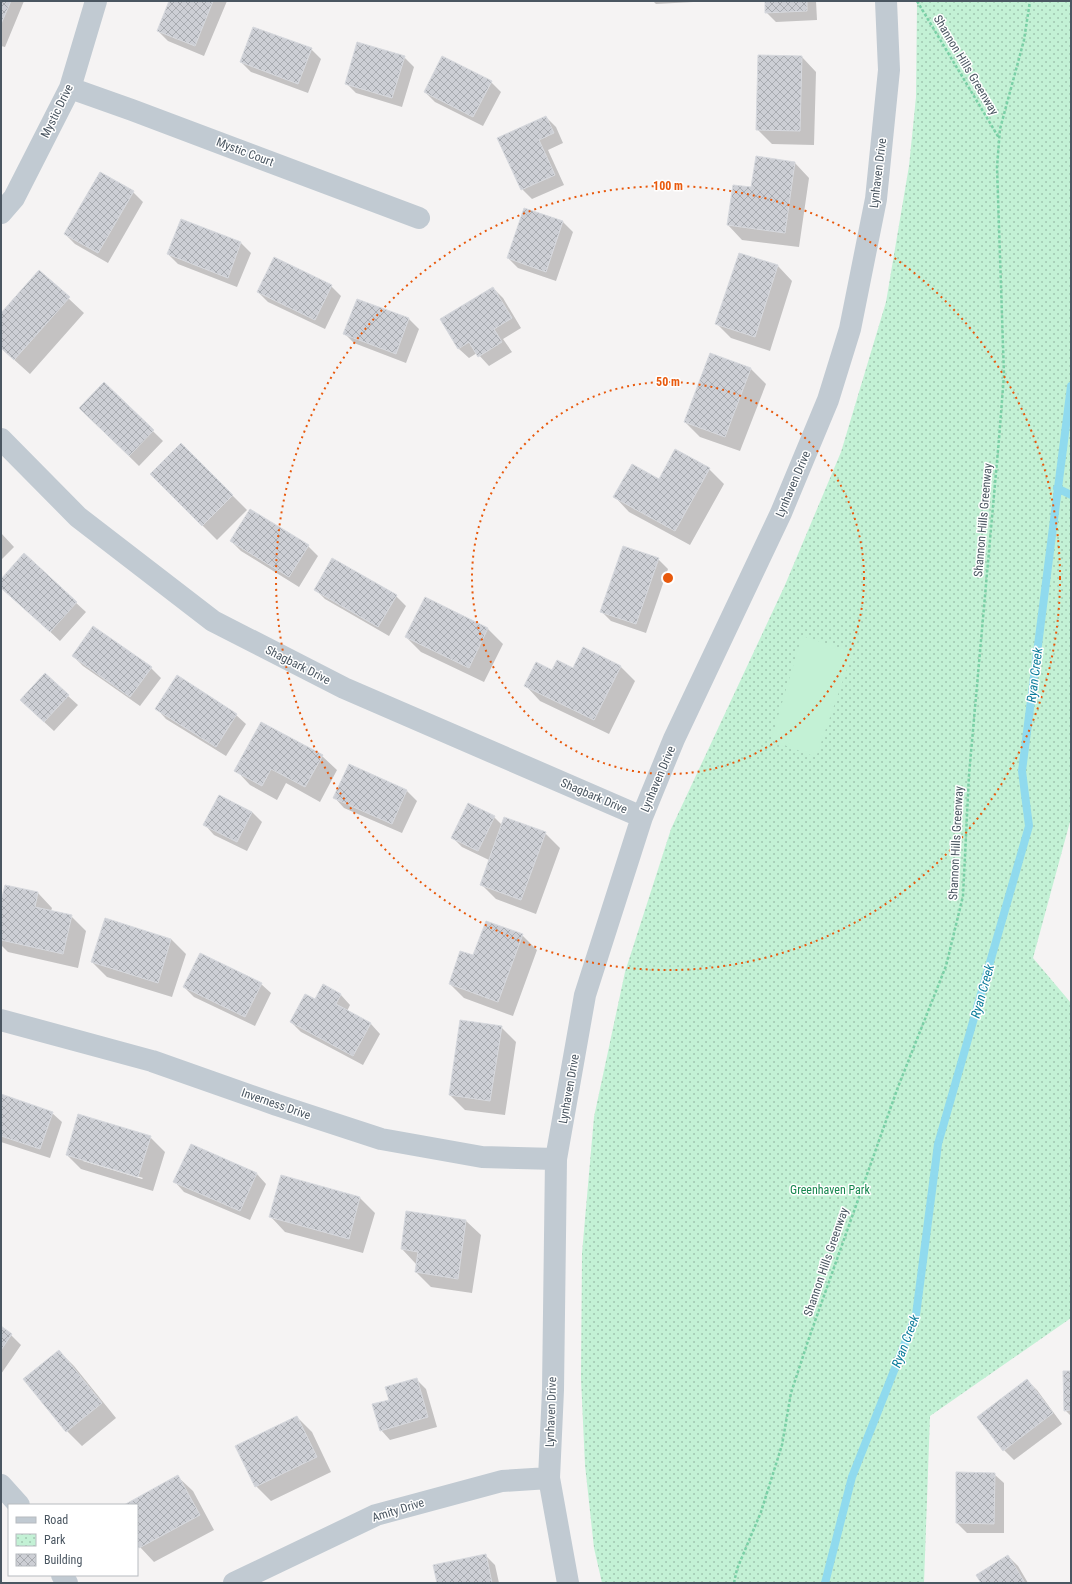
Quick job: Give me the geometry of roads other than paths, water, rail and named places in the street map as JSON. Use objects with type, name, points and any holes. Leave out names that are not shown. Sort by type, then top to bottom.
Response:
[{"type":"street","name":"Mystic Drive","points":[[1,213],[14,198],[70,88],[96,1]]},
{"type":"street","name":"Lynhaven Drive","points":[[568,1583],[549,1478],[553,1382],[556,1159],[585,994],[642,817],[674,739],[784,506],[828,400],[850,329],[876,199],[889,70],[886,1]]},
{"type":"street","name":"Mystic Court","points":[[70,88],[140,112],[419,218]]},
{"type":"street","name":"Shagbark Drive","points":[[1,439],[78,517],[213,621],[344,688],[642,817]]},
{"type":"street","name":"Inverness Drive","points":[[1,1020],[152,1060],[381,1139],[482,1157],[556,1159]]},
{"type":"street","name":"Amity Drive","points":[[234,1583],[376,1515],[502,1481],[549,1478]]},
{"type":"street","points":[[1,1485],[17,1504]]},
{"type":"waterway","name":"Ryan Creek","points":[[825,1583],[852,1477],[916,1315],[938,1144],[1029,826],[1022,771],[1071,386]]},
{"type":"waterway","points":[[1057,488],[1071,495]]},
{"type":"park label","name":"Greenhaven Park","points":[[830,1190]]}]
